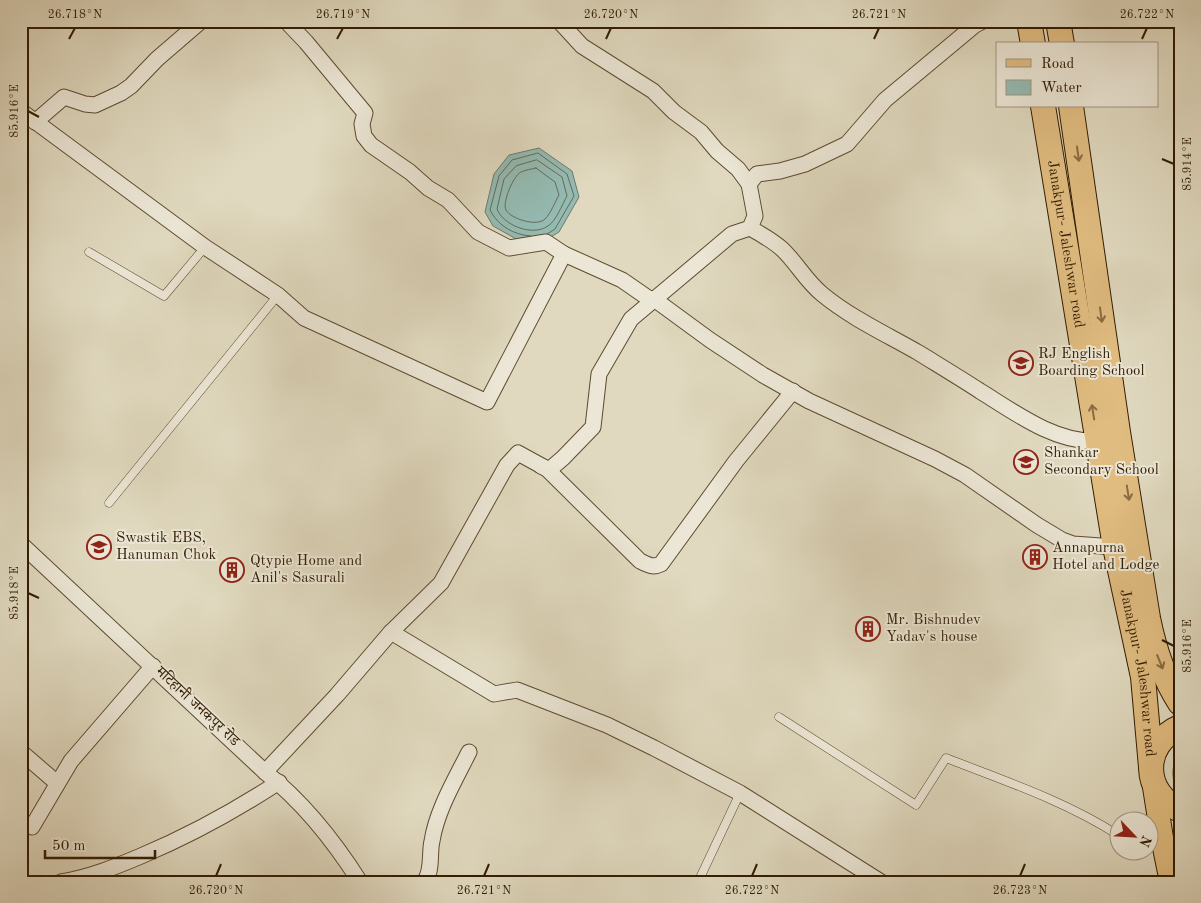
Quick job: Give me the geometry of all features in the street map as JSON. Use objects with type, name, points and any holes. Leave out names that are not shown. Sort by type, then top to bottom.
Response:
[{"type":"highway","points":[[1029,21],[1033,42]]},
{"type":"highway","points":[[1058,21],[1062,42]]},
{"type":"highway","name":"Janakpur- Jaleshwar road","points":[[1043,108],[1114,546],[1143,677],[1152,774]]},
{"type":"highway","name":"Janakpur- Jaleshwar road","points":[[1071,108],[1118,432],[1148,618],[1154,648],[1171,689],[1180,703]]},
{"type":"highway","points":[[1180,727],[1169,732],[1160,742],[1154,754],[1152,774],[1160,796],[1172,807],[1180,810]]},
{"type":"main road","points":[[1152,774],[1157,841],[1174,876]]},
{"type":"street","points":[[35,122],[64,97],[85,104],[95,105],[121,93],[132,86],[157,59],[201,21]]},
{"type":"street","points":[[286,21],[365,113],[362,124],[364,136],[371,145],[410,172],[428,188],[448,200],[478,232],[509,248],[546,242],[564,254],[622,280],[648,298],[654,299],[710,340],[763,375],[809,401],[935,459],[965,475],[1062,540],[1073,544],[1114,546]]},
{"type":"street","points":[[559,21],[582,46],[653,91],[674,112],[701,132],[717,151],[738,169],[749,184],[755,216],[750,228]]},
{"type":"street","points":[[749,184],[757,174],[780,171],[805,164],[847,144],[886,100],[975,25],[983,21]]},
{"type":"street","points":[[21,112],[205,246],[278,295],[304,318],[487,402],[564,254]]},
{"type":"street","points":[[518,453],[549,470],[563,458],[593,427],[599,374],[631,319],[732,234],[750,228],[775,242],[820,293],[848,313],[907,346],[1029,422],[1078,439],[1097,441]]},
{"type":"street","points":[[518,453],[547,469],[640,561],[655,567],[661,564],[736,460],[793,391]]},
{"type":"street","points":[[265,772],[338,694],[390,632],[441,583],[507,465],[518,453]]},
{"type":"street","name":"मटिहानी जनकपुर रोड","points":[[25,554],[153,666],[265,772],[278,782],[311,816],[345,858],[360,882]]},
{"type":"street","points":[[390,632],[494,694],[517,690],[607,725],[654,748],[740,793],[871,879]]},
{"type":"street","points":[[21,822],[32,827],[71,761],[153,666]]},
{"type":"street","points":[[21,752],[57,783]]},
{"type":"street","points":[[424,882],[429,874],[432,841],[437,820],[468,752]]},
{"type":"street","points":[[61,882],[99,873],[181,839],[232,812],[278,782]]},
{"type":"lane","points":[[89,252],[164,296],[205,246]]},
{"type":"lane","points":[[109,503],[278,295]]},
{"type":"lane","points":[[779,717],[916,805],[946,758],[1066,806],[1090,817],[1108,829]]},
{"type":"lane","points":[[698,882],[740,793]]},
{"type":"green space","points":[[1180,754],[1180,793],[1173,779],[1173,768]]},
{"type":"water","points":[[539,148],[572,171],[579,197],[559,232],[544,241],[518,240],[493,226],[485,212],[494,174],[509,155]]},
{"type":"place","name":"RJ English Boarding School","points":[[1021,363]]},
{"type":"place","name":"Shankar Secondary School","points":[[1026,462]]},
{"type":"place","name":"Swastik EBS, Hanuman Chok","points":[[99,547]]},
{"type":"place","name":"Annapurna Hotel and Lodge","points":[[1035,557]]},
{"type":"place","name":"Qtypie Home and Anil's Sasurali","points":[[232,570]]},
{"type":"place","name":"Mr. Bishnudev Yadav's house","points":[[868,629]]}]
